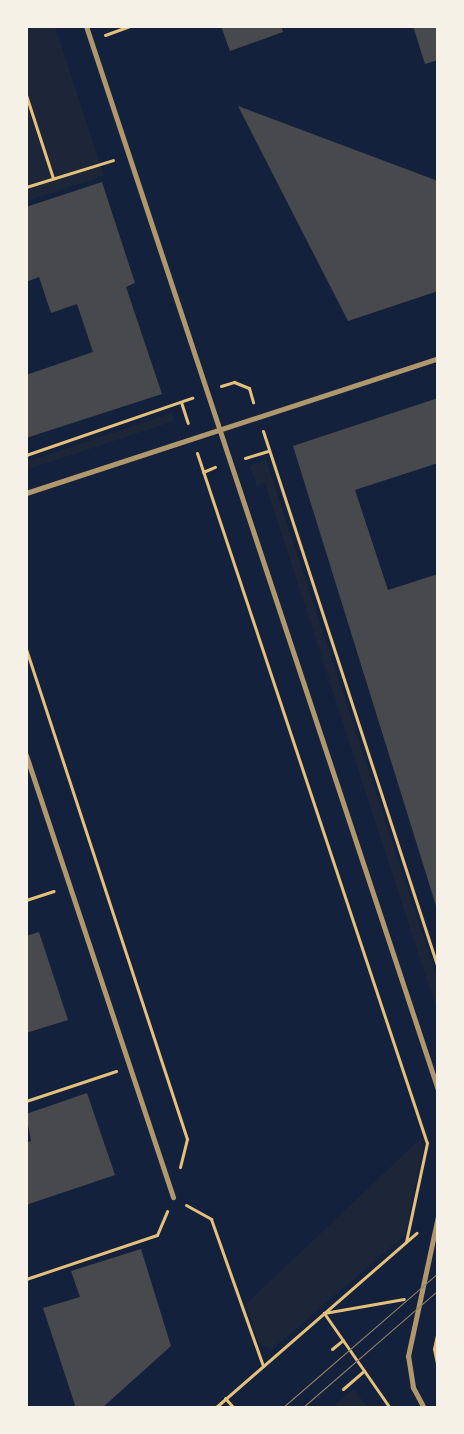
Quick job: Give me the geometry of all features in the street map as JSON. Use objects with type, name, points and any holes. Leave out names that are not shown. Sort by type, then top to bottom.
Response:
[{"type":"street","points":[[86,26],[438,1090]]},
{"type":"street","points":[[26,493],[193,440],[438,358]]},
{"type":"street","points":[[26,755],[173,1197]]},
{"type":"street","points":[[424,1408],[413,1387],[408,1356],[423,1295],[438,1216]]},
{"type":"path","points":[[90,40],[130,26]]},
{"type":"path","points":[[26,95],[53,178]]},
{"type":"path","points":[[26,187],[128,156]]},
{"type":"path","points":[[26,455],[234,382],[249,388],[438,968]]},
{"type":"path","points":[[181,402],[427,1143],[406,1242]]},
{"type":"path","points":[[26,649],[187,1139],[173,1197],[157,1235],[26,1279]]},
{"type":"path","points":[[26,900],[69,886]]},
{"type":"path","points":[[26,1101],[128,1066]]},
{"type":"path","points":[[173,1197],[211,1220],[263,1366]]},
{"type":"path","points":[[215,1408],[418,1231]]},
{"type":"path","points":[[324,1313],[423,1295]]},
{"type":"path","points":[[324,1313],[390,1408]]},
{"type":"path","points":[[438,1330],[434,1349],[438,1368]]},
{"type":"path","points":[[332,1349],[343,1340]]},
{"type":"path","points":[[342,1388],[364,1371]]},
{"type":"path","points":[[225,1398],[234,1408]]},
{"type":"shaded area","points":[[26,26],[55,26],[104,176],[26,201]]},
{"type":"shaded area","points":[[172,413],[174,421],[26,470],[26,462]]},
{"type":"shaded area","points":[[266,460],[438,981],[438,1014],[265,483],[257,486],[250,466]]},
{"type":"shaded area","points":[[420,1139],[423,1147],[405,1235],[272,1349],[259,1344],[246,1304]]},
{"type":"shaded area","points":[[354,1389],[368,1408],[331,1408],[347,1394]]},
{"type":"building","points":[[221,26],[281,26],[283,32],[230,51]]},
{"type":"building","points":[[413,26],[438,26],[438,60],[425,64]]},
{"type":"building","points":[[238,106],[438,181],[438,291],[348,321]]},
{"type":"building","points":[[102,182],[135,283],[126,287],[162,394],[26,438],[26,375],[93,352],[77,304],[51,313],[39,277],[26,282],[26,207]]},
{"type":"building","points":[[438,398],[438,463],[355,490],[388,590],[438,574],[437,909],[293,446]]},
{"type":"building","points":[[39,932],[68,1020],[26,1033],[26,936]]},
{"type":"building","points":[[87,1093],[115,1175],[26,1205],[26,1143],[31,1141],[26,1114]]},
{"type":"building","points":[[141,1249],[171,1346],[102,1408],[76,1408],[43,1308],[80,1297],[71,1271]]},
{"type":"tram line","points":[[282,1408],[438,1273]]},
{"type":"tram line","points":[[302,1408],[438,1290]]}]
